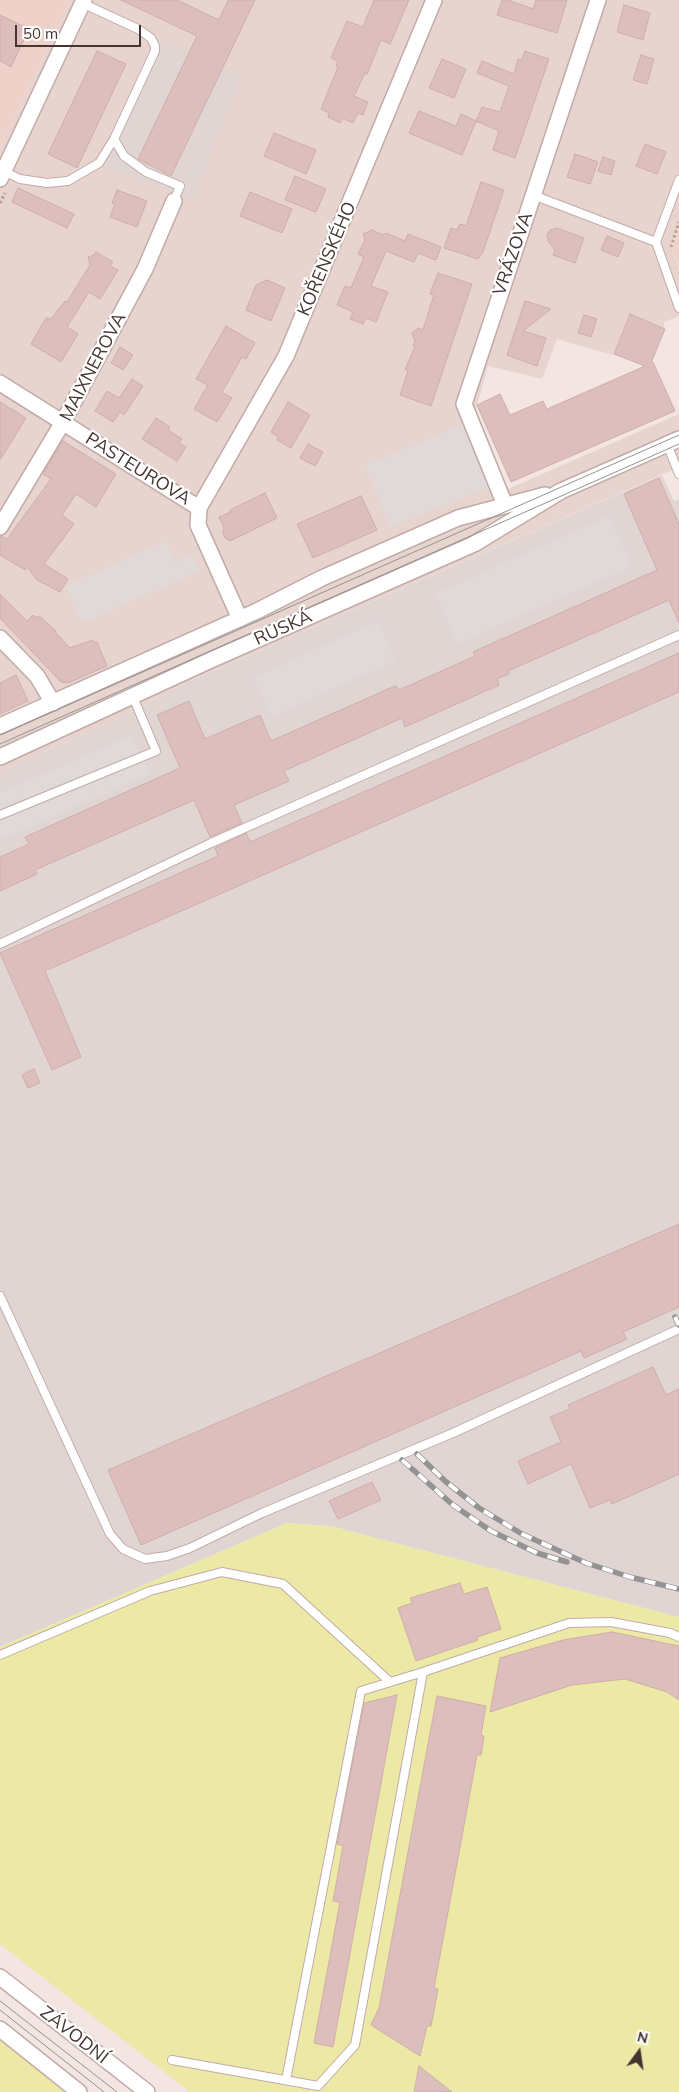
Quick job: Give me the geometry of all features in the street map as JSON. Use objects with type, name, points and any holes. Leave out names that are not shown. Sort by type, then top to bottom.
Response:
[{"type":"street","name":"KOŘENSKÉHO","points":[[199,508],[286,356],[434,0]]},
{"type":"street","name":"VRÁZOVA","points":[[505,505],[464,404],[598,0]]},
{"type":"street","points":[[2,175],[83,2]]},
{"type":"street","name":"MAIXNEROVA","points":[[0,527],[63,422],[145,269],[174,201]]},
{"type":"street","name":"PASTEUROVA","points":[[0,383],[199,508],[198,525],[240,619]]},
{"type":"street","name":"RUSKÁ","points":[[0,726],[240,619],[322,578],[458,518],[561,490],[673,442]]},
{"type":"street","name":"RUSKÁ","points":[[0,757],[211,660],[474,544],[561,490]]},
{"type":"street","points":[[0,638],[34,671],[53,703]]},
{"type":"street","name":"ZÁVODNÍ","points":[[0,1977],[147,2092]]},
{"type":"street","points":[[0,2029],[79,2092]]},
{"type":"lane","points":[[2,175],[47,184],[68,181],[99,163],[114,140],[155,46],[151,38],[138,29],[83,2]]},
{"type":"lane","points":[[114,140],[124,156],[146,172],[180,186],[174,201]]},
{"type":"lane","points":[[679,180],[656,242],[679,308]]},
{"type":"lane","points":[[533,195],[656,242]]},
{"type":"lane","points":[[673,442],[679,472]]},
{"type":"lane","points":[[0,944],[211,843],[679,635]]},
{"type":"lane","points":[[0,815],[156,751],[133,697]]},
{"type":"lane","points":[[0,1296],[110,1534],[122,1549],[144,1559],[167,1556],[190,1548],[262,1513],[453,1433],[679,1329]]},
{"type":"lane","points":[[0,1655],[150,1591],[222,1572],[283,1584],[390,1682]]},
{"type":"lane","points":[[286,2080],[361,1690],[423,1672],[569,1623],[611,1622],[670,1632],[679,1637]]},
{"type":"lane","points":[[172,2060],[286,2080],[305,2088],[321,2089],[355,2046],[423,1672]]},
{"type":"path","points":[[670,248],[679,222]]},
{"type":"shaded area","points":[[0,0],[70,0],[0,148]]},
{"type":"shaded area","points":[[70,0],[679,0],[679,226],[671,247],[679,270],[679,316],[664,322],[664,330],[629,316],[613,355],[557,339],[542,379],[488,366],[474,416],[508,489],[679,414],[679,467],[184,684],[120,718],[0,772],[0,148]]},
{"type":"shaded area","points":[[166,40],[241,76],[193,199],[102,166]]},
{"type":"shaded area","points":[[679,228],[679,268],[672,249]]},
{"type":"shaded area","points":[[471,422],[496,485],[390,527],[365,465]]},
{"type":"shaded area","points":[[662,475],[674,501],[679,499],[679,1617],[330,1526],[287,1523],[0,1647],[0,772],[120,718],[184,684]]},
{"type":"shaded area","points":[[609,516],[632,566],[458,644],[435,594]]},
{"type":"shaded area","points":[[166,541],[175,562],[193,554],[200,571],[82,623],[66,586]]},
{"type":"shaded area","points":[[378,621],[396,660],[272,717],[254,677]]},
{"type":"shaded area","points":[[131,736],[151,773],[0,840],[0,793]]},
{"type":"shaded area","points":[[287,1523],[330,1526],[679,1617],[679,2092],[190,2092],[0,1944],[0,1647]]},
{"type":"shaded area","points":[[0,2038],[64,2091],[64,2092],[0,2092]]},
{"type":"building","points":[[121,0],[177,0],[219,20],[228,0],[255,0],[171,176],[138,159],[197,36]]},
{"type":"building","points":[[374,0],[409,0],[390,44],[381,40],[367,74],[365,73],[354,96],[368,102],[363,115],[358,113],[353,123],[342,118],[340,123],[328,117],[329,113],[321,109],[338,67],[336,66],[338,61],[331,58],[347,21],[363,27]]},
{"type":"building","points":[[502,0],[508,0],[533,9],[536,0],[567,0],[557,33],[497,15]]},
{"type":"building","points":[[624,5],[650,13],[643,40],[617,32]]},
{"type":"building","points":[[0,15],[29,29],[11,67],[0,61]]},
{"type":"building","points":[[97,51],[126,64],[77,168],[48,154]]},
{"type":"building","points":[[525,51],[549,59],[515,158],[493,150],[499,131],[476,121],[482,107],[500,112],[509,86],[477,73],[482,61],[514,74],[518,59],[522,60]]},
{"type":"building","points":[[641,55],[654,59],[647,84],[633,80]]},
{"type":"building","points":[[442,59],[466,69],[454,98],[429,88]]},
{"type":"building","points":[[419,111],[456,126],[461,114],[476,121],[462,155],[409,133]]},
{"type":"building","points":[[274,133],[316,150],[306,174],[264,156]]},
{"type":"building","points":[[645,144],[666,152],[657,174],[636,166]]},
{"type":"building","points":[[575,154],[598,162],[590,184],[567,177]]},
{"type":"building","points":[[603,157],[615,161],[611,175],[598,171]]},
{"type":"building","points":[[295,176],[326,189],[316,212],[285,200]]},
{"type":"building","points":[[481,182],[504,190],[483,252],[478,259],[444,248],[451,228],[457,230],[460,224],[466,226]]},
{"type":"building","points":[[18,188],[74,214],[67,228],[12,202]]},
{"type":"building","points":[[117,190],[147,201],[137,227],[110,217],[115,204],[112,203]]},
{"type":"building","points":[[250,192],[292,209],[282,233],[240,216]]},
{"type":"building","points":[[557,228],[584,238],[575,263],[553,255],[555,250],[548,241],[547,235],[550,230]]},
{"type":"building","points":[[372,230],[383,235],[386,233],[405,241],[408,234],[441,247],[436,260],[418,253],[414,262],[386,251],[371,286],[388,292],[376,322],[366,318],[363,324],[350,319],[353,312],[337,305],[345,286],[351,288],[364,257],[358,254],[365,240],[363,234]]},
{"type":"building","points":[[607,236],[624,243],[618,257],[601,250]]},
{"type":"building","points":[[96,252],[113,262],[110,266],[118,270],[100,299],[89,292],[67,327],[78,334],[61,362],[31,344],[46,318],[51,319],[65,301],[67,302],[90,265],[88,257]]},
{"type":"building","points":[[438,273],[472,284],[431,406],[400,395],[408,371],[405,370],[415,346],[413,346],[415,341],[412,333],[418,328],[423,330],[434,295],[430,294]]},
{"type":"building","points":[[267,280],[285,288],[271,321],[246,310],[256,285]]},
{"type":"building","points":[[525,301],[551,309],[523,331],[546,338],[537,366],[507,355]]},
{"type":"building","points":[[630,314],[665,329],[651,363],[653,362],[675,411],[511,482],[477,405],[500,394],[510,415],[543,401],[547,409],[645,366],[614,354]]},
{"type":"building","points":[[584,315],[597,319],[591,337],[578,333]]},
{"type":"building","points":[[226,326],[255,343],[246,359],[242,357],[222,392],[232,398],[217,422],[194,409],[208,385],[196,379]]},
{"type":"building","points":[[120,347],[133,355],[123,370],[111,363]]},
{"type":"building","points":[[132,379],[143,386],[124,415],[120,412],[113,422],[95,411],[107,391],[119,398]]},
{"type":"building","points":[[0,402],[26,418],[0,460]]},
{"type":"building","points":[[288,402],[310,415],[291,448],[277,440],[278,437],[271,432]]},
{"type":"building","points":[[156,418],[170,427],[168,430],[182,439],[179,443],[186,447],[177,461],[142,439]]},
{"type":"building","points":[[63,441],[116,474],[96,507],[76,494],[62,515],[74,524],[44,564],[68,579],[60,592],[37,580],[27,567],[25,570],[0,555],[0,536],[7,539],[51,479],[43,474]]},
{"type":"building","points":[[308,444],[323,452],[315,466],[300,458]]},
{"type":"building","points":[[659,478],[679,524],[679,623],[669,600],[508,671],[509,674],[497,679],[499,685],[405,727],[402,718],[284,771],[289,781],[234,805],[242,823],[210,837],[194,800],[35,870],[37,874],[0,891],[0,857],[29,844],[25,837],[180,768],[157,715],[189,701],[205,739],[260,715],[271,741],[388,689],[396,686],[399,690],[475,656],[473,652],[657,570],[624,494]]},
{"type":"building","points":[[265,493],[277,518],[230,541],[225,538],[224,528],[219,517]]},
{"type":"building","points":[[361,496],[377,530],[313,558],[297,524]]},
{"type":"building","points":[[0,594],[27,621],[33,615],[37,618],[39,616],[56,631],[70,648],[93,640],[94,643],[97,642],[107,666],[68,683],[61,682],[0,618]]},
{"type":"building","points":[[679,653],[679,692],[45,971],[81,1057],[52,1070],[0,953],[218,856],[215,848],[246,833],[250,842]]},
{"type":"building","points":[[16,675],[28,701],[0,714],[0,683]]},
{"type":"building","points":[[34,1069],[40,1083],[28,1088],[22,1075]]},
{"type":"building","points":[[679,1224],[679,1307],[623,1332],[627,1339],[584,1358],[581,1351],[141,1545],[108,1470]]},
{"type":"building","points":[[653,1367],[666,1395],[679,1389],[679,1474],[612,1504],[610,1500],[590,1508],[571,1464],[528,1484],[518,1461],[561,1442],[550,1417],[570,1409],[568,1405]]},
{"type":"building","points":[[372,1482],[381,1500],[338,1519],[329,1501]]},
{"type":"building","points":[[460,1583],[464,1594],[487,1587],[501,1629],[477,1637],[478,1640],[416,1661],[398,1608],[412,1603],[410,1598]]},
{"type":"building","points":[[612,1632],[679,1646],[679,1700],[667,1692],[625,1679],[572,1685],[490,1712],[500,1658],[563,1640]]},
{"type":"building","points":[[397,1695],[333,2047],[314,2043],[340,1902],[333,1901],[343,1846],[337,1844],[364,1703]]},
{"type":"building","points":[[437,1696],[486,1706],[481,1735],[484,1736],[481,1755],[477,1755],[434,1988],[438,1989],[435,2005],[431,2026],[427,2026],[420,2056],[371,2025],[379,2008]]},
{"type":"building","points":[[419,2066],[452,2092],[414,2092]]},
{"type":"tram line","points":[[0,735],[679,435]]},
{"type":"tram line","points":[[0,744],[679,444]]},
{"type":"tram line","points":[[0,2001],[117,2092]]},
{"type":"tram line","points":[[0,2010],[104,2092]]},
{"type":"railway","points":[[675,1317],[679,1325]]},
{"type":"railway","points":[[417,1454],[445,1481],[479,1508],[522,1534],[586,1563],[630,1577],[679,1589]]},
{"type":"railway","points":[[402,1460],[453,1505],[491,1531],[537,1553],[567,1562]]}]
